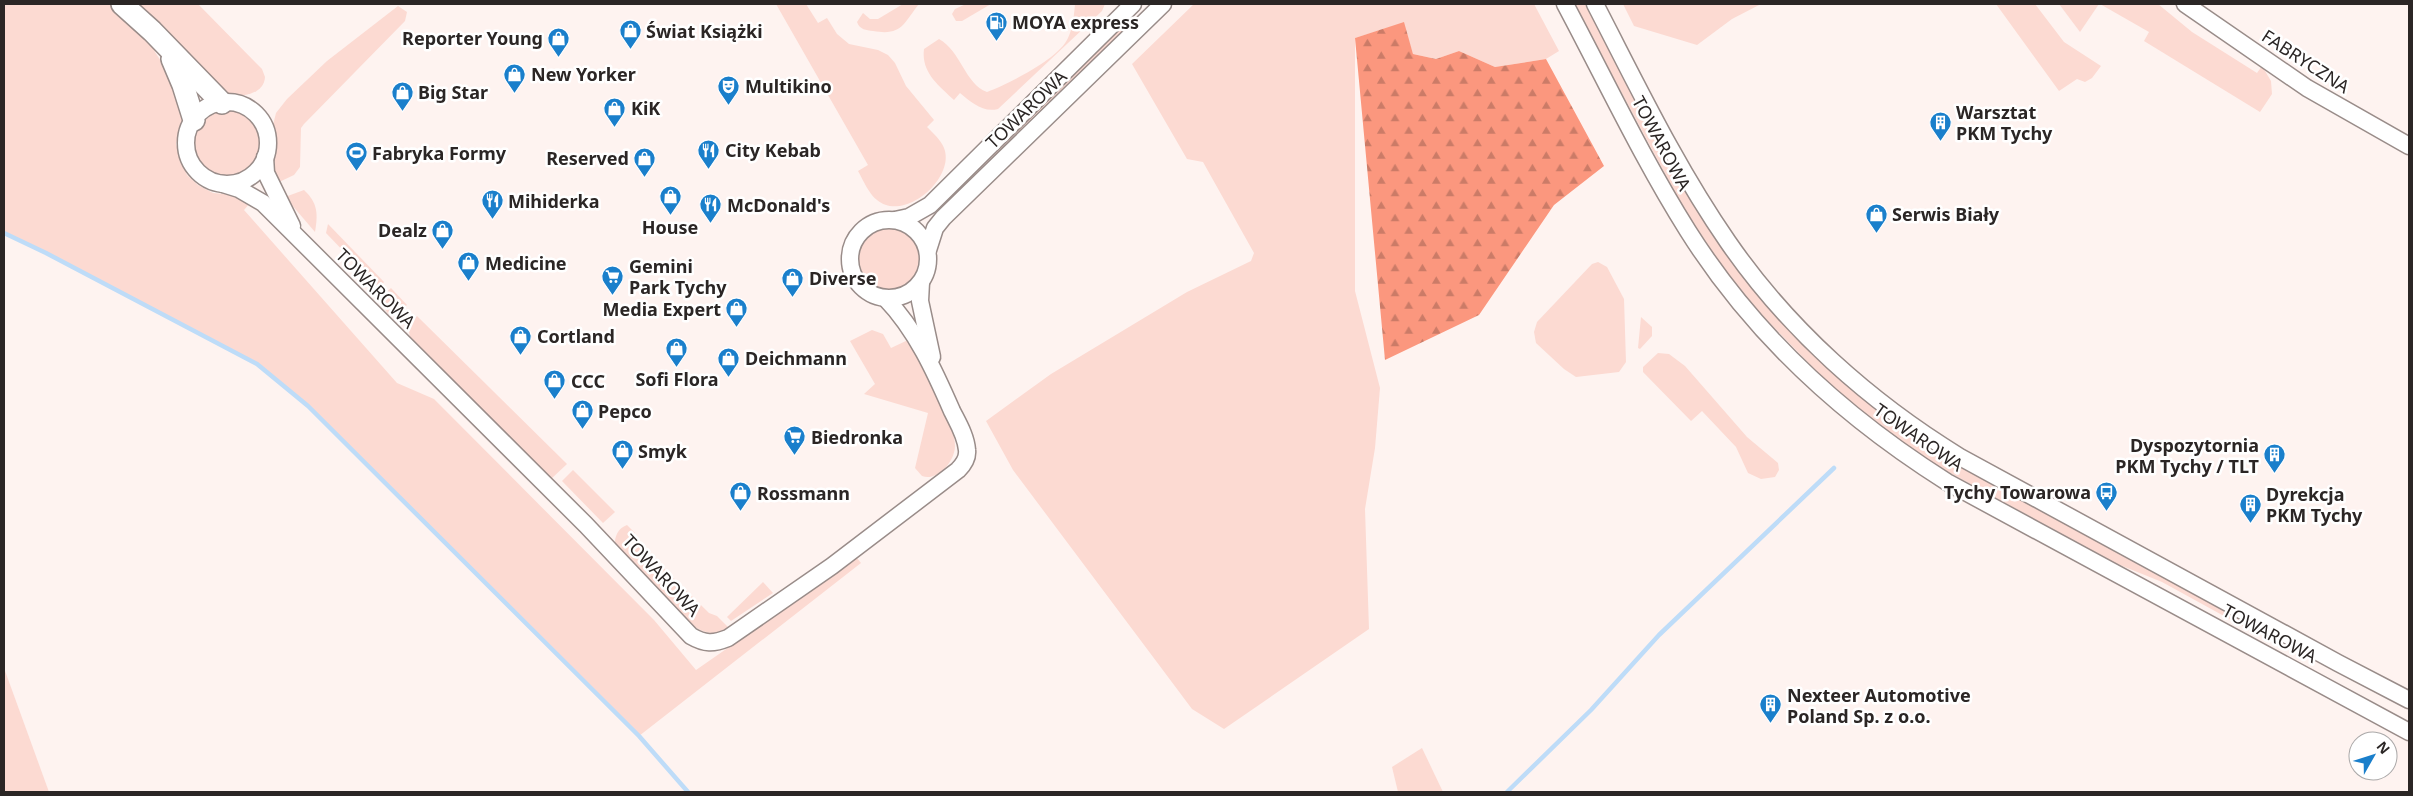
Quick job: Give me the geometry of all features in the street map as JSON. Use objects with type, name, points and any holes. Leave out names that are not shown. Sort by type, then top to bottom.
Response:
[{"type":"main road","points":[[122,4],[144,23],[168,50],[222,103]]},
{"type":"main road","points":[[168,50],[184,85],[194,120]]},
{"type":"street","name":"TOWAROWA","points":[[895,220],[909,217],[930,205],[1133,4]]},
{"type":"street","name":"TOWAROWA","points":[[928,250],[935,228],[940,221],[1163,4]]},
{"type":"street","name":"TOWAROWA","points":[[1565,4],[1688,232],[1747,313],[1803,370],[1880,436],[1947,482],[2409,732]]},
{"type":"street","name":"TOWAROWA","points":[[1595,4],[1658,126],[1713,220],[1770,296],[1840,367],[1910,424],[1952,452],[2409,700]]},
{"type":"street","name":"FABRYCZNA","points":[[2185,4],[2307,88],[2409,146]]},
{"type":"street","points":[[222,103],[238,104],[250,109],[260,118],[266,130],[268,144],[265,157],[259,169],[249,178],[236,183],[223,184],[210,180],[198,172],[190,162],[186,138],[194,120],[200,112],[211,105],[222,103]]},
{"type":"street","name":"TOWAROWA","points":[[265,157],[266,173],[299,239]]},
{"type":"street","name":"TOWAROWA","points":[[223,184],[259,199],[586,525],[691,636],[702,642],[715,643],[728,638],[832,566],[958,470],[964,463],[967,452],[965,438],[936,374],[899,312],[886,299]]},
{"type":"street","points":[[895,220],[912,227],[920,234],[928,250],[927,271],[921,282],[905,296],[886,299],[876,297],[862,288],[851,270],[852,246],[861,231],[876,222],[895,220]]},
{"type":"street","name":"TOWAROWA","points":[[921,282],[920,301],[936,374]]},
{"type":"street","points":[[2269,655],[2281,632]]},
{"type":"shaded area","points":[[4,4],[110,4],[152,41],[155,52],[172,78],[184,111],[176,144],[187,175],[198,185],[213,193],[236,195],[250,203],[244,210],[397,383],[434,399],[654,620],[696,670],[857,558],[861,563],[639,736],[308,406],[257,364],[93,278],[4,234]]},
{"type":"shaded area","points":[[134,4],[198,4],[262,69],[265,77],[261,88],[251,94],[227,95]]},
{"type":"shaded area","points":[[776,4],[806,4],[818,23],[827,18],[837,34],[849,44],[878,50],[888,55],[895,63],[906,86],[934,120],[927,127],[939,139],[944,148],[946,160],[942,172],[935,184],[925,194],[913,202],[901,206],[888,206],[871,194],[858,171],[868,165]]},
{"type":"shaded area","points":[[903,4],[919,4],[905,23],[896,30],[883,32],[868,30],[858,25],[857,22],[863,13],[870,19],[878,19]]},
{"type":"shaded area","points":[[966,4],[991,4],[962,21],[956,21],[952,14],[955,9]]},
{"type":"shaded area","points":[[1075,4],[1105,4],[1102,11],[998,109],[982,108],[960,93],[954,100],[932,78],[925,65],[924,49],[939,39],[953,51],[973,82],[987,92],[1032,70],[1063,46],[1071,30]]},
{"type":"shaded area","points":[[1194,4],[1534,4],[1559,51],[1546,59],[1495,67],[1459,51],[1436,59],[1413,54],[1403,23],[1355,38],[1355,291],[1380,388],[1375,448],[1365,509],[1369,629],[1224,729],[1192,709],[1013,470],[986,421],[1051,374],[1187,292],[1251,261],[1254,253],[1203,162],[1187,159],[1132,64]]},
{"type":"shaded area","points":[[1574,4],[1585,4],[1671,167],[1710,231],[1767,306],[1808,350],[1852,390],[1898,426],[1949,460],[2249,624],[2244,627],[2162,582],[2115,563],[1943,469],[1890,434],[1822,377],[1762,315],[1724,269],[1685,211]]},
{"type":"shaded area","points":[[1623,4],[1761,4],[1732,19],[1697,45],[1634,26]]},
{"type":"shaded area","points":[[1996,4],[2035,4],[2064,42],[2101,66],[2092,78],[2085,82],[2077,79],[2059,91]]},
{"type":"shaded area","points":[[2059,4],[2099,4],[2080,32]]},
{"type":"shaded area","points":[[2100,4],[2158,4],[2192,32],[2257,73],[2262,66],[2271,81],[2272,94],[2260,112],[2144,41],[2149,32]]},
{"type":"shaded area","points":[[398,6],[407,12],[405,21],[304,124],[301,128],[300,167],[294,175],[277,183],[272,165],[275,139],[273,125],[276,113],[287,99],[327,61]]},
{"type":"shaded area","points":[[1126,21],[1127,25],[1119,37],[1007,143],[944,209],[939,204]]},
{"type":"shaded area","points":[[226,110],[239,113],[250,120],[257,131],[260,144],[257,157],[250,168],[239,175],[226,178],[213,175],[202,168],[195,157],[192,144],[195,131],[202,120],[213,113]]},
{"type":"shaded area","points":[[304,190],[309,195],[316,209],[315,232],[285,197]]},
{"type":"shaded area","points":[[328,224],[384,282],[379,288],[326,233]]},
{"type":"shaded area","points":[[888,228],[900,231],[910,237],[916,247],[919,259],[916,271],[910,281],[900,287],[888,290],[876,287],[866,281],[860,271],[857,259],[860,247],[866,237],[876,231]]},
{"type":"shaded area","points":[[1598,262],[1607,267],[1624,299],[1626,362],[1619,372],[1576,377],[1564,369],[1536,343],[1534,332],[1537,322],[1592,264]]},
{"type":"shaded area","points":[[391,288],[407,305],[397,313],[389,315],[378,300]]},
{"type":"shaded area","points":[[417,316],[567,464],[550,480],[410,338],[408,326]]},
{"type":"shaded area","points":[[1641,317],[1652,327],[1652,336],[1640,349],[1638,348]]},
{"type":"shaded area","points":[[872,330],[883,334],[891,348],[908,340],[944,409],[954,437],[954,453],[945,468],[933,476],[922,476],[915,468],[928,413],[864,394],[875,384],[850,341]]},
{"type":"shaded area","points":[[1658,353],[1669,354],[1685,366],[1747,437],[1778,463],[1779,470],[1775,477],[1761,479],[1748,473],[1736,447],[1702,411],[1691,421],[1643,372],[1643,367]]},
{"type":"shaded area","points":[[573,470],[615,512],[603,523],[562,481]]},
{"type":"shaded area","points":[[627,525],[635,533],[635,540],[709,613],[717,616],[729,628],[725,631],[711,633],[693,626],[615,546],[617,533]]},
{"type":"shaded area","points":[[763,582],[773,593],[731,621],[727,617]]},
{"type":"shaded area","points":[[4,668],[49,792],[4,792]]},
{"type":"shaded area","points":[[1422,748],[1443,792],[1398,792],[1392,767]]},
{"type":"green space","points":[[1404,22],[1413,54],[1436,59],[1459,51],[1495,67],[1546,59],[1604,166],[1554,205],[1479,315],[1385,360],[1355,38]]},
{"type":"waterway","points":[[4,233],[46,253],[257,364],[308,406],[639,736],[688,792]]},
{"type":"waterway","points":[[1507,792],[1591,710],[1659,635],[1834,468]]},
{"type":"place","name":"MOYA express","points":[[996,41]]},
{"type":"place","name":"Świat Książki","points":[[630,50]]},
{"type":"place","name":"Reporter Young","points":[[559,57]]},
{"type":"place","name":"New Yorker","points":[[515,93]]},
{"type":"place","name":"Multikino","points":[[729,105]]},
{"type":"place","name":"Big Star","points":[[402,111]]},
{"type":"place","name":"KiK","points":[[615,127]]},
{"type":"place","name":"Warsztat PKM Tychy","points":[[1940,141]]},
{"type":"place","name":"City Kebab","points":[[709,169]]},
{"type":"place","name":"Fabryka Formy","points":[[356,172]]},
{"type":"place","name":"Reserved","points":[[645,177]]},
{"type":"place","name":"House","points":[[670,216]]},
{"type":"place","name":"Mihiderka","points":[[492,220]]},
{"type":"place","name":"McDonald's","points":[[711,224]]},
{"type":"place","name":"Serwis Biały","points":[[1876,233]]},
{"type":"place","name":"Dealz","points":[[443,249]]},
{"type":"place","name":"Medicine","points":[[469,282]]},
{"type":"place","name":"Gemini Park Tychy","points":[[613,295]]},
{"type":"place","name":"Diverse","points":[[793,297]]},
{"type":"place","name":"Media Expert","points":[[737,328]]},
{"type":"place","name":"Cortland","points":[[521,355]]},
{"type":"place","name":"Sofi Flora","points":[[677,368]]},
{"type":"place","name":"Deichmann","points":[[729,377]]},
{"type":"place","name":"CCC","points":[[555,400]]},
{"type":"place","name":"Pepco","points":[[582,430]]},
{"type":"place","name":"Biedronka","points":[[795,456]]},
{"type":"place","name":"Smyk","points":[[622,470]]},
{"type":"place","name":"Dyspozytornia PKM Tychy / TLT","points":[[2275,474]]},
{"type":"place","name":"Tychy Towarowa","points":[[2107,511]]},
{"type":"place","name":"Rossmann","points":[[741,512]]},
{"type":"place","name":"Dyrekcja PKM Tychy","points":[[2250,523]]},
{"type":"place","name":"Nexteer Automotive Poland Sp. z o.o.","points":[[1771,724]]}]
